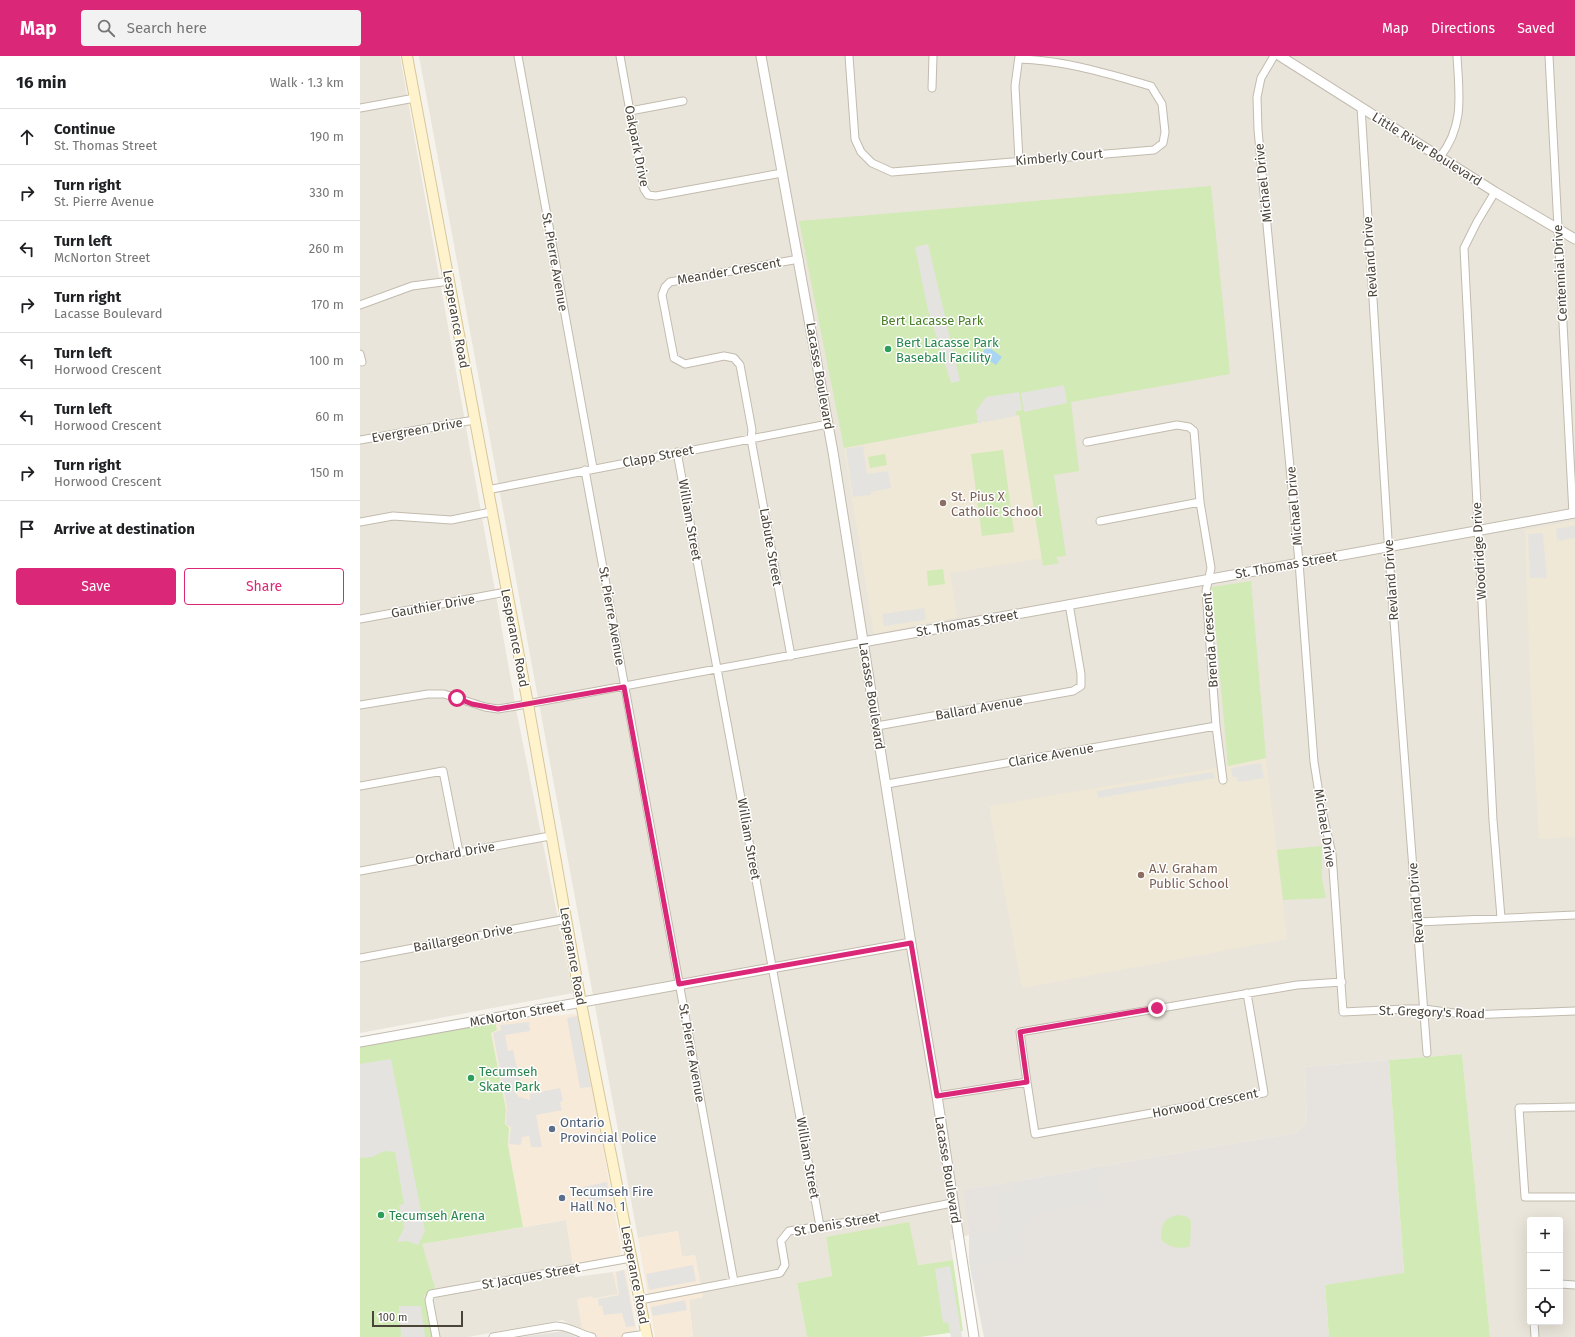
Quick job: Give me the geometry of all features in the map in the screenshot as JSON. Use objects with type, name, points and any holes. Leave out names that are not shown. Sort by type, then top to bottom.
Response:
[{"type":"main road","name":"Lesperance Road","points":[[407,56],[528,704],[550,836],[567,919],[581,1003],[647,1335]]},
{"type":"street","name":"St. Pierre Avenue","points":[[518,56],[593,468]]},
{"type":"street","name":"Oakpark Drive","points":[[620,56],[644,189],[648,195],[656,196],[782,172]]},
{"type":"street","name":"Lacasse Boulevard","points":[[761,56],[828,424],[937,1096],[952,1203],[974,1337]]},
{"type":"street","name":"Kimberly Court","points":[[849,56],[855,139],[861,152],[872,163],[892,172],[1019,160],[1154,150],[1163,143],[1165,132],[1162,104],[1150,86],[1056,62],[1019,58]]},
{"type":"street","points":[[932,88],[933,56]]},
{"type":"street","name":"Michael Drive","points":[[1274,56],[1261,78],[1257,97],[1258,130],[1299,562],[1314,762],[1321,806],[1332,854],[1342,982]]},
{"type":"street","name":"Little River Boulevard","points":[[1280,56],[1495,192],[1575,239]]},
{"type":"street","points":[[1440,157],[1446,150],[1456,131],[1459,103],[1457,56]]},
{"type":"street","name":"Centennial Drive","points":[[1548,56],[1574,514]]},
{"type":"street","points":[[1019,58],[1015,86],[1019,160]]},
{"type":"street","points":[[360,108],[415,98]]},
{"type":"street","points":[[630,111],[683,102]]},
{"type":"street","name":"Revland Drive","points":[[1361,107],[1388,546],[1427,1053]]},
{"type":"street","name":"Woodridge Drive","points":[[1495,192],[1477,222],[1464,248],[1493,820],[1500,918]]},
{"type":"street","name":"Meander Crescent","points":[[751,439],[752,430],[740,365],[734,358],[724,356],[685,364],[674,358],[662,295],[665,287],[670,282],[799,259]]},
{"type":"street","points":[[360,305],[412,286],[450,281]]},
{"type":"street","points":[[360,354],[362,362]]},
{"type":"street","name":"Evergreen Drive","points":[[360,440],[474,420]]},
{"type":"street","name":"Clapp Street","points":[[487,490],[593,468],[828,424]]},
{"type":"street","name":"Brenda Crescent","points":[[1087,442],[1177,425],[1189,427],[1194,431],[1200,502],[1211,568],[1206,591],[1216,726],[1223,780]]},
{"type":"street","name":"Labute Street","points":[[751,439],[791,656]]},
{"type":"street","name":"William Street","points":[[678,452],[820,1226]]},
{"type":"street","name":"St. Pierre Avenue","points":[[585,470],[734,1282]]},
{"type":"street","points":[[1100,521],[1200,502]]},
{"type":"street","points":[[360,522],[393,516],[451,520],[491,512]]},
{"type":"street","name":"St. Thomas Street","points":[[360,705],[428,694],[444,694],[472,704],[498,709],[1299,562],[1574,514]]},
{"type":"street","name":"Gauthier Drive","points":[[360,620],[506,592]]},
{"type":"street","name":"Ballard Avenue","points":[[877,726],[1073,691],[1081,686],[1081,674],[1069,604]]},
{"type":"street","name":"Clarice Avenue","points":[[887,784],[1216,726]]},
{"type":"street","points":[[360,786],[444,771],[459,852]]},
{"type":"street","name":"Orchard Drive","points":[[360,870],[550,836]]},
{"type":"street","points":[[1418,922],[1575,915]]},
{"type":"street","name":"Baillargeon Drive","points":[[360,958],[567,919]]},
{"type":"street","name":"McNorton Street","points":[[360,1042],[911,943]]},
{"type":"street","points":[[1247,993],[1297,985],[1342,982]]},
{"type":"street","name":"St. Gregory's Road","points":[[1342,982],[1343,1012],[1424,1009],[1469,1015],[1575,1011]]},
{"type":"street","name":"Horwood Crescent","points":[[1247,993],[1264,1093],[1035,1134],[1027,1082],[1020,1032],[1247,993]]},
{"type":"street","points":[[937,1096],[1027,1082]]},
{"type":"street","points":[[1575,1107],[1519,1108],[1525,1197],[1575,1197]]},
{"type":"street","name":"St Denis Street","points":[[640,1300],[780,1273],[785,1266],[781,1241],[789,1231],[880,1217],[952,1203]]},
{"type":"street","name":"St Jacques Street","points":[[436,1337],[429,1300],[431,1294],[632,1258]]},
{"type":"street","points":[[1563,1284],[1575,1284]]},
{"type":"street","points":[[1534,1325],[1535,1337]]},
{"type":"street","points":[[493,1337],[556,1326],[564,1326],[592,1337]]},
{"type":"street","points":[[626,1337],[647,1335]]},
{"type":"shaded area","points":[[360,56],[400,56],[517,714],[573,993],[360,1033]]},
{"type":"shaded area","points":[[419,56],[1575,56],[1575,1337],[1490,1337],[1462,1054],[1305,1067],[1307,1122],[1296,1133],[964,1190],[969,1235],[950,1240],[953,1260],[918,1265],[826,1237],[832,1276],[797,1283],[807,1337],[693,1337],[689,1300],[703,1297],[695,1255],[682,1257],[678,1231],[638,1238]]},
{"type":"shaded area","points":[[928,244],[960,381],[951,383],[928,310],[915,247]]},
{"type":"shaded area","points":[[1064,385],[1067,403],[1024,412],[1021,393]]},
{"type":"shaded area","points":[[1019,392],[1022,410],[1016,411],[1016,416],[978,423],[976,411],[986,397]]},
{"type":"shaded area","name":"St. Pius X Catholic School","points":[[1020,415],[1042,558],[950,573],[957,617],[874,634],[844,448]]},
{"type":"shaded area","points":[[863,446],[867,474],[888,471],[891,488],[871,492],[871,495],[853,497],[846,449]]},
{"type":"shaded area","points":[[1575,521],[1575,837],[1539,839],[1530,673],[1525,530]]},
{"type":"shaded area","points":[[1575,525],[1575,538],[1557,541],[1556,529]]},
{"type":"shaded area","points":[[1543,533],[1547,578],[1530,578],[1528,534]]},
{"type":"shaded area","points":[[924,608],[926,620],[884,626],[882,614]]},
{"type":"shaded area","name":"A.V. Graham Public School","points":[[1266,758],[1287,939],[1022,988],[989,806],[1228,766]]},
{"type":"shaded area","points":[[1261,763],[1264,778],[1238,782],[1237,777],[1233,777],[1231,768]]},
{"type":"shaded area","points":[[1213,772],[1215,778],[1098,798],[1097,791]]},
{"type":"shaded area","points":[[573,1014],[578,1015],[621,1249],[620,1255],[573,1265],[566,1220],[523,1227],[508,1145],[509,1129],[505,1124],[506,1109],[491,1032],[497,1030],[495,1021]]},
{"type":"shaded area","points":[[578,1016],[591,1087],[580,1088],[567,1018]]},
{"type":"shaded area","points":[[529,1022],[530,1031],[505,1035],[508,1051],[513,1050],[522,1090],[515,1092],[519,1097],[530,1100],[530,1094],[560,1088],[563,1101],[560,1102],[562,1110],[536,1115],[542,1147],[531,1147],[529,1136],[522,1137],[521,1145],[509,1144],[511,1127],[506,1124],[507,1108],[493,1033],[501,1030],[500,1025]]},
{"type":"shaded area","points":[[391,1059],[425,1231],[418,1245],[407,1241],[397,1242],[404,1228],[399,1205],[404,1204],[395,1152],[384,1151],[372,1157],[360,1158],[360,1064]]},
{"type":"shaded area","points":[[1389,1060],[1404,1274],[1325,1285],[1329,1337],[984,1337],[969,1261],[969,1235],[963,1190],[1296,1133],[1307,1122],[1305,1067]]},
{"type":"shaded area","points":[[1098,1168],[1101,1201],[1031,1214],[1023,1232],[1019,1233],[1022,1257],[978,1265],[979,1281],[973,1282],[969,1261],[969,1235],[1002,1229],[997,1193],[1015,1190],[1015,1182]]},
{"type":"shaded area","points":[[607,1182],[609,1197],[598,1201],[589,1202],[587,1192],[585,1192],[583,1187]]},
{"type":"shaded area","points":[[566,1220],[575,1277],[613,1272],[618,1294],[592,1299],[592,1296],[582,1330],[562,1320],[468,1337],[433,1337],[424,1296],[422,1244]]},
{"type":"shaded area","points":[[678,1231],[682,1257],[695,1255],[703,1297],[689,1300],[693,1337],[655,1337],[638,1238]]},
{"type":"shaded area","points":[[693,1265],[696,1281],[649,1290],[646,1274]]},
{"type":"shaded area","points":[[950,1266],[962,1337],[951,1337],[948,1322],[943,1323],[935,1269]]},
{"type":"shaded area","points":[[626,1269],[638,1337],[594,1337],[582,1330],[577,1299],[592,1296],[593,1299],[618,1294],[613,1272]]},
{"type":"shaded area","points":[[624,1270],[635,1326],[626,1327],[622,1313],[604,1315],[602,1306],[599,1306],[598,1299],[619,1295],[616,1272]]},
{"type":"shaded area","points":[[685,1300],[687,1310],[653,1316],[651,1307]]},
{"type":"shaded area","points":[[399,1306],[421,1306],[425,1337],[401,1337]]},
{"type":"shaded area","points":[[564,1331],[576,1337],[520,1337]]},
{"type":"green space","name":"Bert Lacasse Park","points":[[1211,186],[1230,374],[1071,402],[1079,471],[1054,475],[1066,556],[1056,557],[1059,563],[1043,566],[1019,415],[844,448],[799,221]]},
{"type":"green space","points":[[1003,450],[1014,532],[982,536],[971,454]]},
{"type":"green space","points":[[885,454],[887,465],[870,468],[868,457]]},
{"type":"green space","points":[[943,569],[945,584],[928,586],[927,571]]},
{"type":"green space","points":[[1251,581],[1266,758],[1228,766],[1212,587]]},
{"type":"green space","points":[[1322,846],[1322,880],[1326,898],[1283,900],[1277,850]]},
{"type":"green space","points":[[495,1021],[497,1030],[491,1033],[506,1109],[505,1124],[509,1128],[508,1145],[523,1227],[422,1244],[435,1288],[424,1296],[433,1337],[360,1337],[360,1046]]},
{"type":"green space","points":[[1462,1054],[1490,1337],[1329,1337],[1325,1285],[1404,1273],[1389,1060]]},
{"type":"green space","points":[[1179,1215],[1188,1217],[1191,1222],[1190,1246],[1183,1248],[1170,1246],[1161,1239],[1164,1222],[1174,1216]]},
{"type":"green space","points":[[909,1222],[918,1265],[953,1260],[963,1331],[920,1337],[807,1337],[797,1283],[832,1276],[826,1237]]},
{"type":"water","points":[[987,346],[1002,357],[996,365],[981,355]]},
{"type":"place","name":"Bert Lacasse Park Baseball Facility","points":[[888,349]]},
{"type":"place","name":"St. Pius X Catholic School","points":[[943,503]]},
{"type":"place","name":"A.V. Graham Public School","points":[[1141,875]]},
{"type":"place","name":"Tecumseh Skate Park","points":[[471,1078]]},
{"type":"place","name":"Ontario Provincial Police","points":[[552,1129]]},
{"type":"place","name":"Tecumseh Fire Hall No. 1","points":[[562,1198]]},
{"type":"place","name":"Tecumseh Arena","points":[[381,1215]]},
{"type":"route","points":[[457,698],[472,704],[498,709],[540,703],[624,687],[679,984],[911,943],[937,1096],[1027,1082],[1020,1032],[1157,1008]]}]
